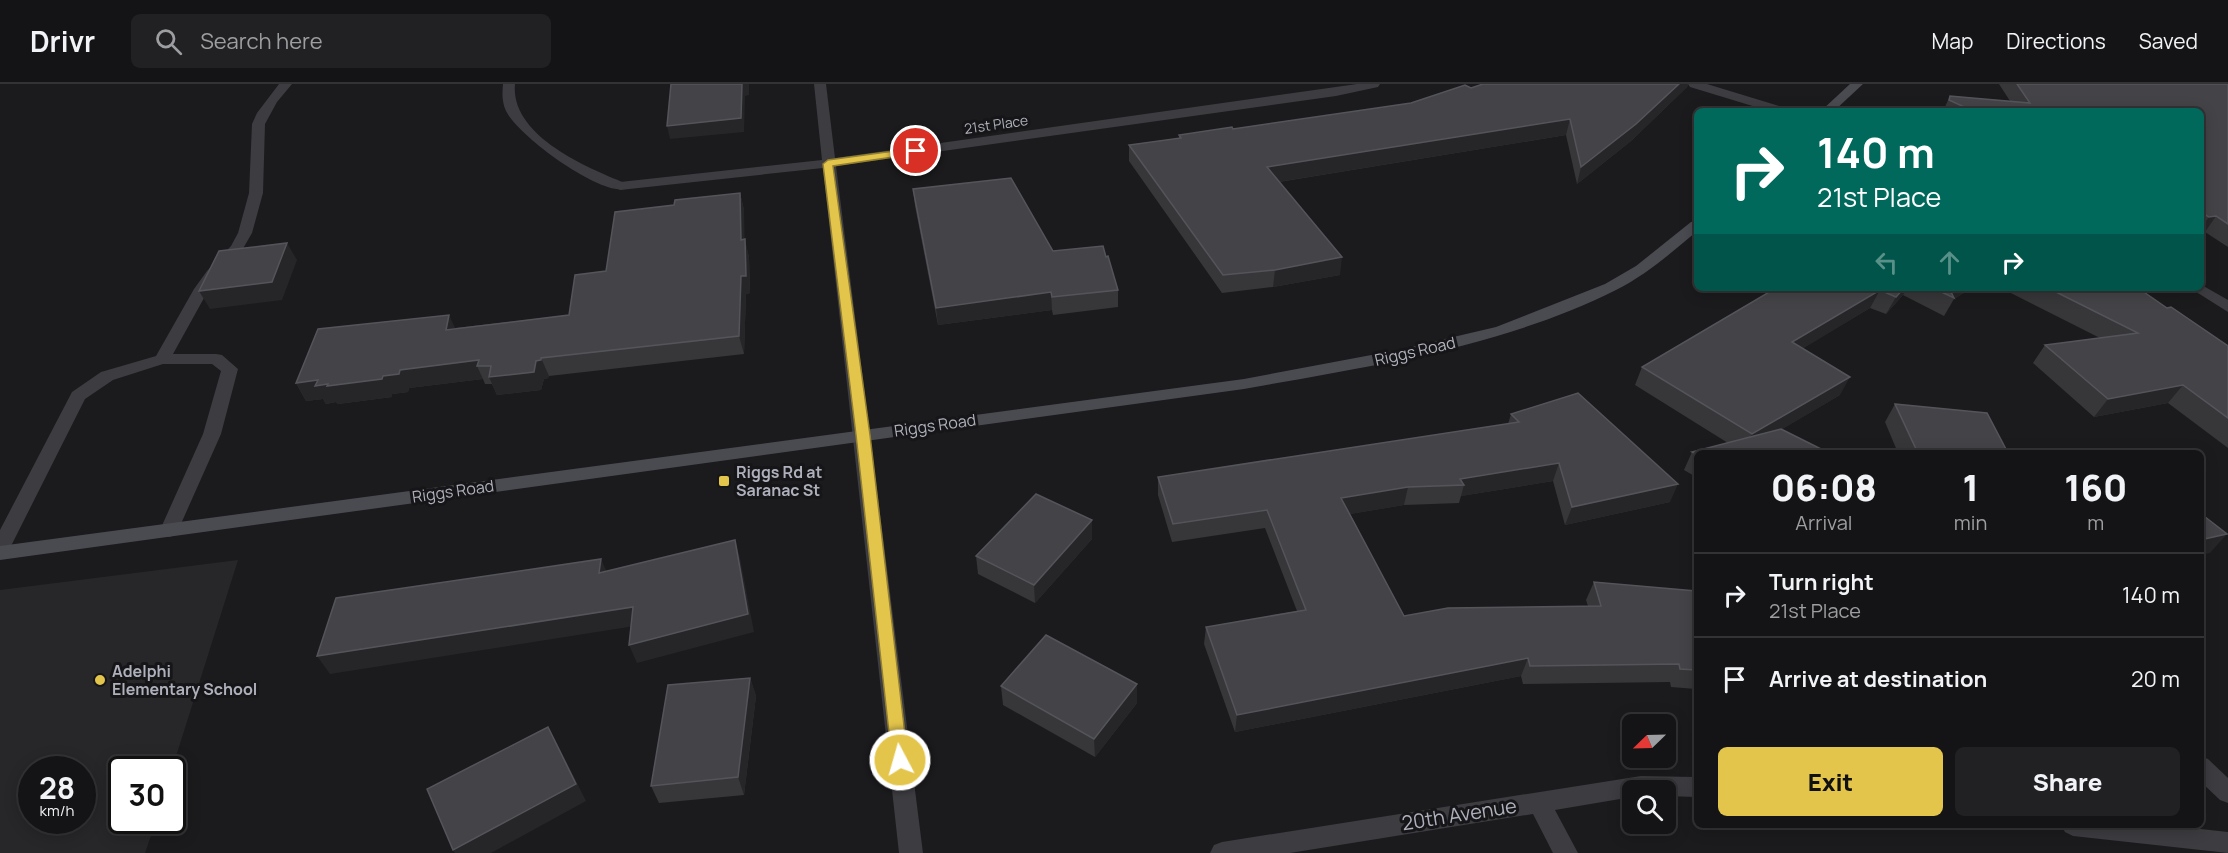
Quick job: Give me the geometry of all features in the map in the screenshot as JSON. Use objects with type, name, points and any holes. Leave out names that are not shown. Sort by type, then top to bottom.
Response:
[{"type":"main road","points":[[1830,108],[1857,84]]},
{"type":"main road","name":"Riggs Road","points":[[0,550],[169,530],[1244,384],[1398,355],[1500,331],[1611,287],[1641,268],[1694,227]]},
{"type":"street","points":[[162,359],[184,316],[208,279],[243,238],[256,194],[255,143],[260,117],[271,99],[286,84]]},
{"type":"street","name":"21st Place","points":[[509,84],[508,99],[521,126],[554,153],[597,178],[620,186],[828,164],[1336,92],[1374,84]]},
{"type":"street","points":[[820,84],[911,853]]},
{"type":"street","points":[[1694,84],[1772,108]]},
{"type":"street","points":[[2203,291],[2228,307]]},
{"type":"street","points":[[0,550],[78,396],[107,376],[162,359],[216,359],[230,369],[212,434],[169,530]]},
{"type":"street","points":[[2204,770],[2228,793]]},
{"type":"street","name":"20th Avenue","points":[[1222,853],[1641,786],[1694,787]]},
{"type":"street","points":[[1538,801],[1566,853]]},
{"type":"street","points":[[2099,828],[2228,843]]},
{"type":"shaded area","name":"Adelphi Elementary School","points":[[238,560],[176,756],[108,756],[108,834],[152,834],[145,853],[0,853],[0,590]]},
{"type":"building","points":[[671,84],[742,84],[741,118],[667,126]]},
{"type":"building","points":[[1483,84],[1679,84],[1636,124],[1581,167],[1570,119],[1267,167],[1342,257],[1275,270],[1223,275],[1129,145],[1181,138],[1179,135],[1232,127],[1233,129],[1411,103],[1465,85],[1471,88]]},
{"type":"building","points":[[2017,84],[2228,84],[2228,224],[2216,216],[2209,217],[2204,214],[2204,108],[1966,108],[1949,100],[1950,96],[2030,103]]},
{"type":"building","points":[[1011,178],[1053,251],[1103,246],[1118,290],[1052,297],[1051,292],[936,308],[913,189]]},
{"type":"building","points":[[740,193],[741,240],[745,239],[746,276],[741,276],[739,336],[541,358],[536,361],[534,372],[489,377],[491,366],[477,366],[479,360],[400,370],[399,374],[383,376],[382,379],[327,386],[328,384],[315,386],[318,380],[296,383],[318,329],[449,315],[446,330],[569,315],[575,275],[606,271],[615,212],[674,205],[675,200]]},
{"type":"building","points":[[287,243],[272,282],[199,291],[219,251]]},
{"type":"building","points":[[1771,291],[1878,291],[1792,342],[1850,377],[1752,434],[1642,367]]},
{"type":"building","points":[[1882,291],[1901,291],[1896,297]]},
{"type":"building","points":[[1939,291],[1950,291],[1954,298]]},
{"type":"building","points":[[2054,291],[2142,291],[2167,308],[2171,307],[2228,346],[2228,418],[2183,385],[2108,399],[2045,345],[2138,333]]},
{"type":"building","points":[[1578,393],[1678,484],[1572,507],[1559,463],[1460,479],[1464,485],[1408,487],[1341,498],[1404,616],[1448,608],[1601,606],[1594,582],[1694,591],[1694,670],[1680,669],[1679,664],[1530,666],[1528,658],[1237,715],[1206,627],[1306,610],[1267,510],[1173,524],[1158,477],[1519,422],[1511,414]]},
{"type":"building","points":[[1895,404],[1987,413],[2006,450],[1917,450]]},
{"type":"building","points":[[1781,429],[1823,450],[1700,450]]},
{"type":"building","points":[[1036,494],[1092,520],[1034,585],[976,556]]},
{"type":"building","points":[[2204,516],[2227,534],[2204,539]]},
{"type":"building","points":[[735,540],[748,614],[629,645],[633,607],[317,656],[336,598],[601,559],[599,573]]},
{"type":"building","points":[[1046,635],[1137,684],[1094,739],[1001,686]]},
{"type":"building","points":[[750,678],[738,777],[651,786],[668,685]]},
{"type":"building","points":[[548,727],[576,784],[453,850],[427,789]]},
{"type":"place","name":"Riggs Rd at Saranac St","points":[[724,481]]},
{"type":"place","name":"Adelphi Elementary School","points":[[100,680]]},
{"type":"route","points":[[900,760],[863,435],[828,164],[916,151]]}]
